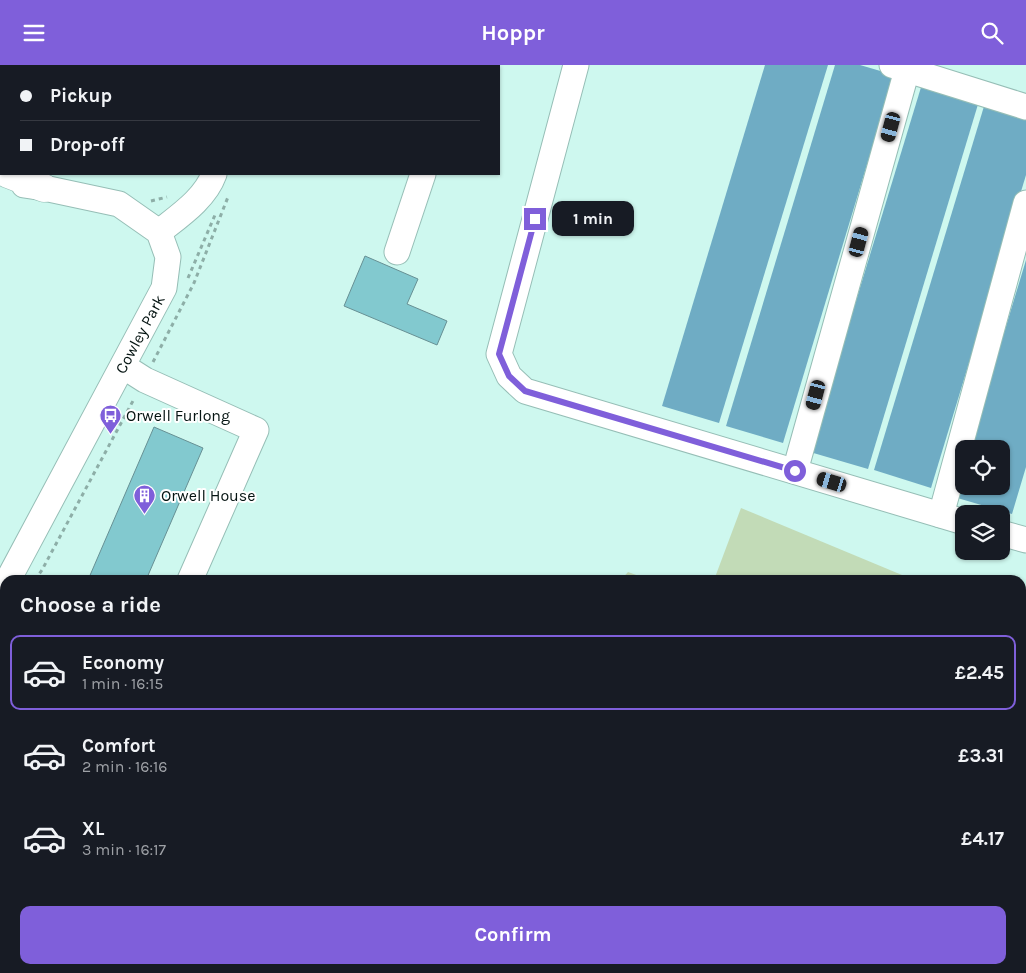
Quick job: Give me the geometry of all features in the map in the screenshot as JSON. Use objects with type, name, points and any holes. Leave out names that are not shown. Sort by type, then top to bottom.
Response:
[{"type":"main road","points":[[11,175],[44,188]]},
{"type":"street","points":[[576,65],[499,354],[509,376],[525,391],[952,518],[1026,203]]},
{"type":"street","points":[[795,471],[899,67],[1026,107]]},
{"type":"street","points":[[0,183],[44,188],[119,204],[159,232],[189,209],[211,183],[214,175]]},
{"type":"street","points":[[397,252],[424,175]]},
{"type":"street","name":"Cowley Park","points":[[11,575],[164,288],[168,257],[159,232]]},
{"type":"street","points":[[123,366],[144,380],[256,430],[192,575]]},
{"type":"street","points":[[1010,536],[1026,540]]},
{"type":"green space","points":[[741,508],[902,575],[716,575]]},
{"type":"green space","points":[[628,572],[636,575],[625,575]]},
{"type":"water","points":[[765,65],[828,65],[719,423],[662,406]]},
{"type":"water","points":[[835,65],[860,65],[894,75],[783,443],[726,426]]},
{"type":"water","points":[[922,84],[979,101],[868,469],[810,452]]},
{"type":"water","points":[[985,103],[1026,115],[1026,175],[931,488],[874,470]]},
{"type":"water","points":[[1026,260],[1026,467],[1012,514],[1010,513],[1010,505],[981,505],[954,497],[955,494],[1010,495],[1010,440],[972,440]]},
{"type":"building","points":[[365,256],[418,279],[407,304],[447,321],[437,345],[344,306]]},
{"type":"building","name":"Orwell House","points":[[154,427],[203,448],[148,575],[90,575]]},
{"type":"place","name":"Orwell Furlong","points":[[110,434]]},
{"type":"place","name":"Orwell House","points":[[145,514]]},
{"type":"route","points":[[535,219],[499,354],[509,376],[525,391],[795,471]]}]
